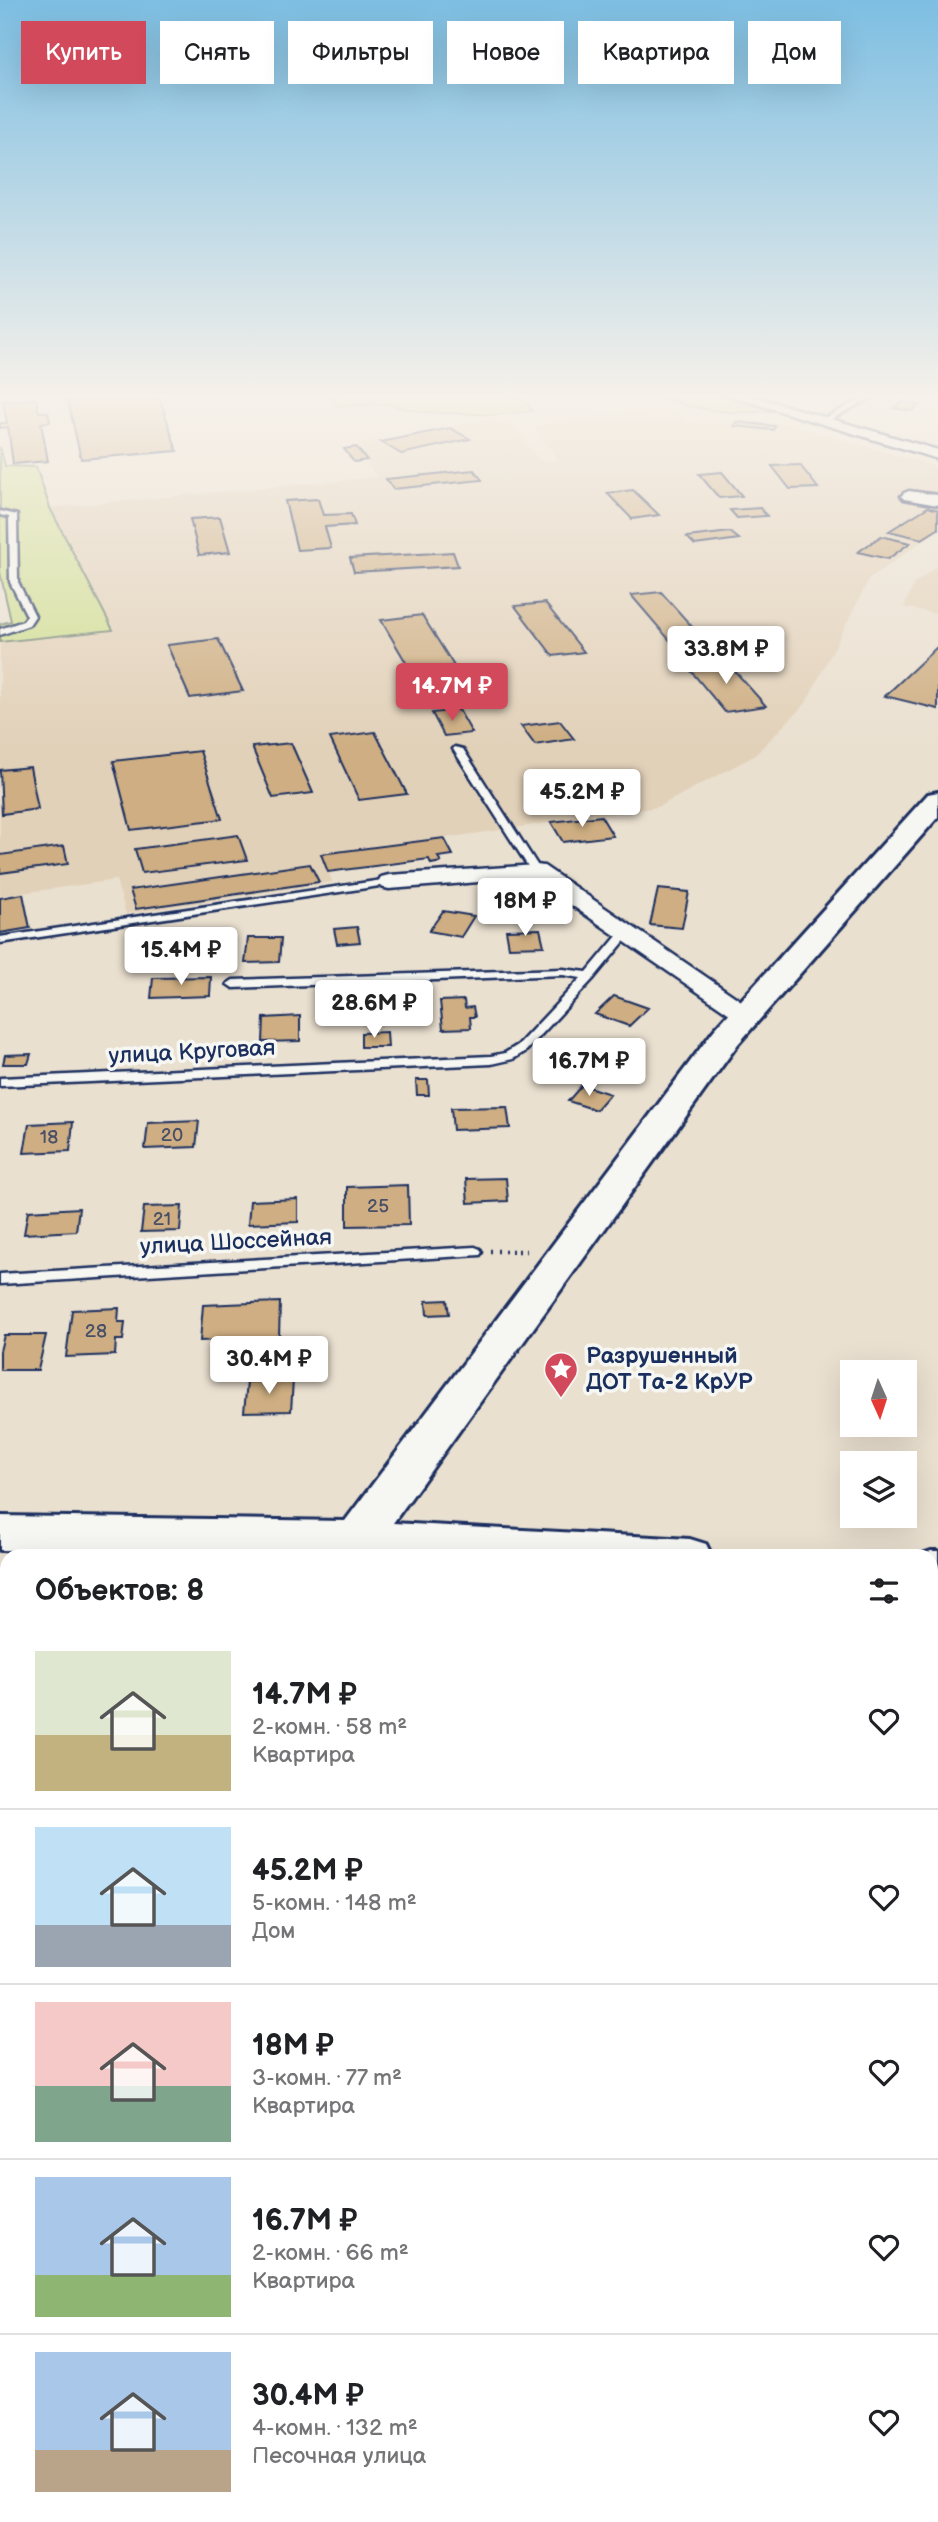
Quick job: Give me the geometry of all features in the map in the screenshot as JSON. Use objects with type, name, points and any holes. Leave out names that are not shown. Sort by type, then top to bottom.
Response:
[{"type":"street","points":[[357,1538],[745,1014],[938,800]]},
{"type":"street","points":[[389,882],[536,871],[745,1014]]},
{"type":"street","points":[[0,1533],[357,1538],[560,1549]]},
{"type":"lane","points":[[0,513],[13,515],[10,531],[14,549],[15,586],[29,607],[31,616],[26,623],[0,632]]},
{"type":"lane","points":[[458,749],[536,871]]},
{"type":"lane","points":[[0,940],[389,882]]},
{"type":"lane","name":"улица Круговая","points":[[0,1082],[491,1060],[509,1056],[522,1048],[590,976],[626,932]]},
{"type":"lane","points":[[233,984],[563,972],[590,976]]},
{"type":"lane","name":"улица Шоссейная","points":[[0,1279],[475,1252]]},
{"type":"path","points":[[475,1252],[568,1251]]},
{"type":"shaded area","points":[[36,511],[938,511],[938,530],[869,579],[806,703],[754,756],[658,807],[445,838],[453,855],[439,857],[441,862],[431,864],[428,859],[329,872],[332,882],[126,914],[116,880],[0,896],[0,642],[94,632]]},
{"type":"shaded area","points":[[938,565],[938,614],[904,607],[914,584]]},
{"type":"green space","points":[[0,511],[51,511],[113,630],[0,642],[0,624],[11,621],[0,572]]},
{"type":"building","points":[[287,511],[322,511],[323,515],[351,514],[355,525],[325,527],[331,548],[297,550]]},
{"type":"building","points":[[624,511],[655,511],[659,515],[632,519]]},
{"type":"building","points":[[731,511],[762,511],[767,516],[737,518]]},
{"type":"building","points":[[922,511],[938,511],[938,529],[922,539],[889,531]]},
{"type":"building","points":[[220,517],[230,552],[199,555],[190,519]]},
{"type":"building","points":[[730,532],[739,539],[695,545],[687,537]]},
{"type":"building","points":[[881,536],[910,543],[888,559],[858,552]]},
{"type":"building","points":[[453,552],[458,566],[354,572],[350,558]]},
{"type":"building","points":[[661,592],[703,639],[672,643],[631,595]]},
{"type":"building","points":[[545,603],[584,652],[553,656],[515,606]]},
{"type":"building","points":[[422,615],[454,666],[411,671],[381,620]]},
{"type":"building","points":[[218,639],[243,691],[190,698],[167,645]]},
{"type":"building","points":[[938,646],[938,709],[885,696]]},
{"type":"building","points":[[725,660],[766,706],[725,712],[686,665]]},
{"type":"building","points":[[459,710],[472,733],[444,736],[432,713]]},
{"type":"building","points":[[560,721],[574,739],[535,745],[521,726]]},
{"type":"building","points":[[375,732],[407,794],[359,800],[330,738]]},
{"type":"building","points":[[291,743],[313,793],[273,798],[252,747]]},
{"type":"building","points":[[200,751],[222,819],[131,830],[113,761]]},
{"type":"building","points":[[30,767],[38,809],[2,814],[0,770]]},
{"type":"building","points":[[601,816],[613,836],[563,842],[551,822]]},
{"type":"building","points":[[238,835],[247,860],[142,873],[135,849]]},
{"type":"building","points":[[444,838],[453,855],[438,857],[441,862],[431,864],[429,859],[328,872],[321,854]]},
{"type":"building","points":[[64,846],[68,864],[0,873],[0,855]]},
{"type":"building","points":[[310,864],[319,882],[136,909],[130,890]]},
{"type":"building","points":[[658,889],[689,892],[682,928],[650,925]]},
{"type":"building","points":[[23,894],[30,928],[0,933],[0,898]]},
{"type":"building","points":[[443,911],[474,916],[461,937],[429,931]]},
{"type":"building","points":[[357,927],[360,942],[337,944],[334,929]]},
{"type":"building","points":[[540,929],[544,946],[509,947],[506,930]]},
{"type":"building","points":[[248,938],[281,938],[279,962],[245,963]]},
{"type":"building","points":[[211,977],[210,996],[151,998],[153,978]]},
{"type":"building","points":[[614,996],[648,1008],[629,1026],[595,1014]]},
{"type":"building","points":[[464,1000],[465,1008],[473,1007],[475,1017],[470,1017],[471,1028],[443,1029],[440,1001]]},
{"type":"building","points":[[300,1016],[300,1041],[263,1042],[264,1018]]},
{"type":"building","points":[[387,1032],[388,1047],[361,1047],[361,1033]]},
{"type":"building","points":[[31,1054],[28,1064],[3,1064],[5,1055]]},
{"type":"building","points":[[416,1080],[428,1080],[429,1095],[417,1095]]},
{"type":"building","points":[[582,1085],[610,1094],[596,1110],[568,1101]]},
{"type":"building","points":[[507,1107],[510,1128],[453,1130],[451,1108]]},
{"type":"building","points":[[199,1121],[196,1147],[145,1149],[148,1123]]},
{"type":"building","points":[[73,1122],[70,1151],[24,1153],[29,1124]]},
{"type":"building","points":[[506,1178],[508,1201],[468,1203],[466,1179]]},
{"type":"building","points":[[408,1185],[409,1225],[347,1226],[347,1187]]},
{"type":"building","points":[[298,1199],[298,1222],[248,1224],[250,1201]]},
{"type":"building","points":[[182,1206],[180,1231],[141,1232],[144,1207]]},
{"type":"building","points":[[79,1208],[76,1231],[24,1234],[28,1211]]},
{"type":"building","points":[[447,1300],[449,1314],[427,1315],[426,1301]]},
{"type":"building","points":[[280,1302],[279,1338],[200,1341],[203,1305]]},
{"type":"building","points":[[119,1308],[118,1322],[125,1322],[123,1340],[116,1340],[115,1355],[66,1357],[72,1310]]},
{"type":"building","points":[[4,1335],[46,1335],[38,1370],[0,1370],[0,1351]]},
{"type":"building","points":[[293,1380],[291,1411],[244,1412],[247,1382]]},
{"type":"place","name":"Разрушенный ДОТ Та-2 КрУР","points":[[561,1399]]}]
